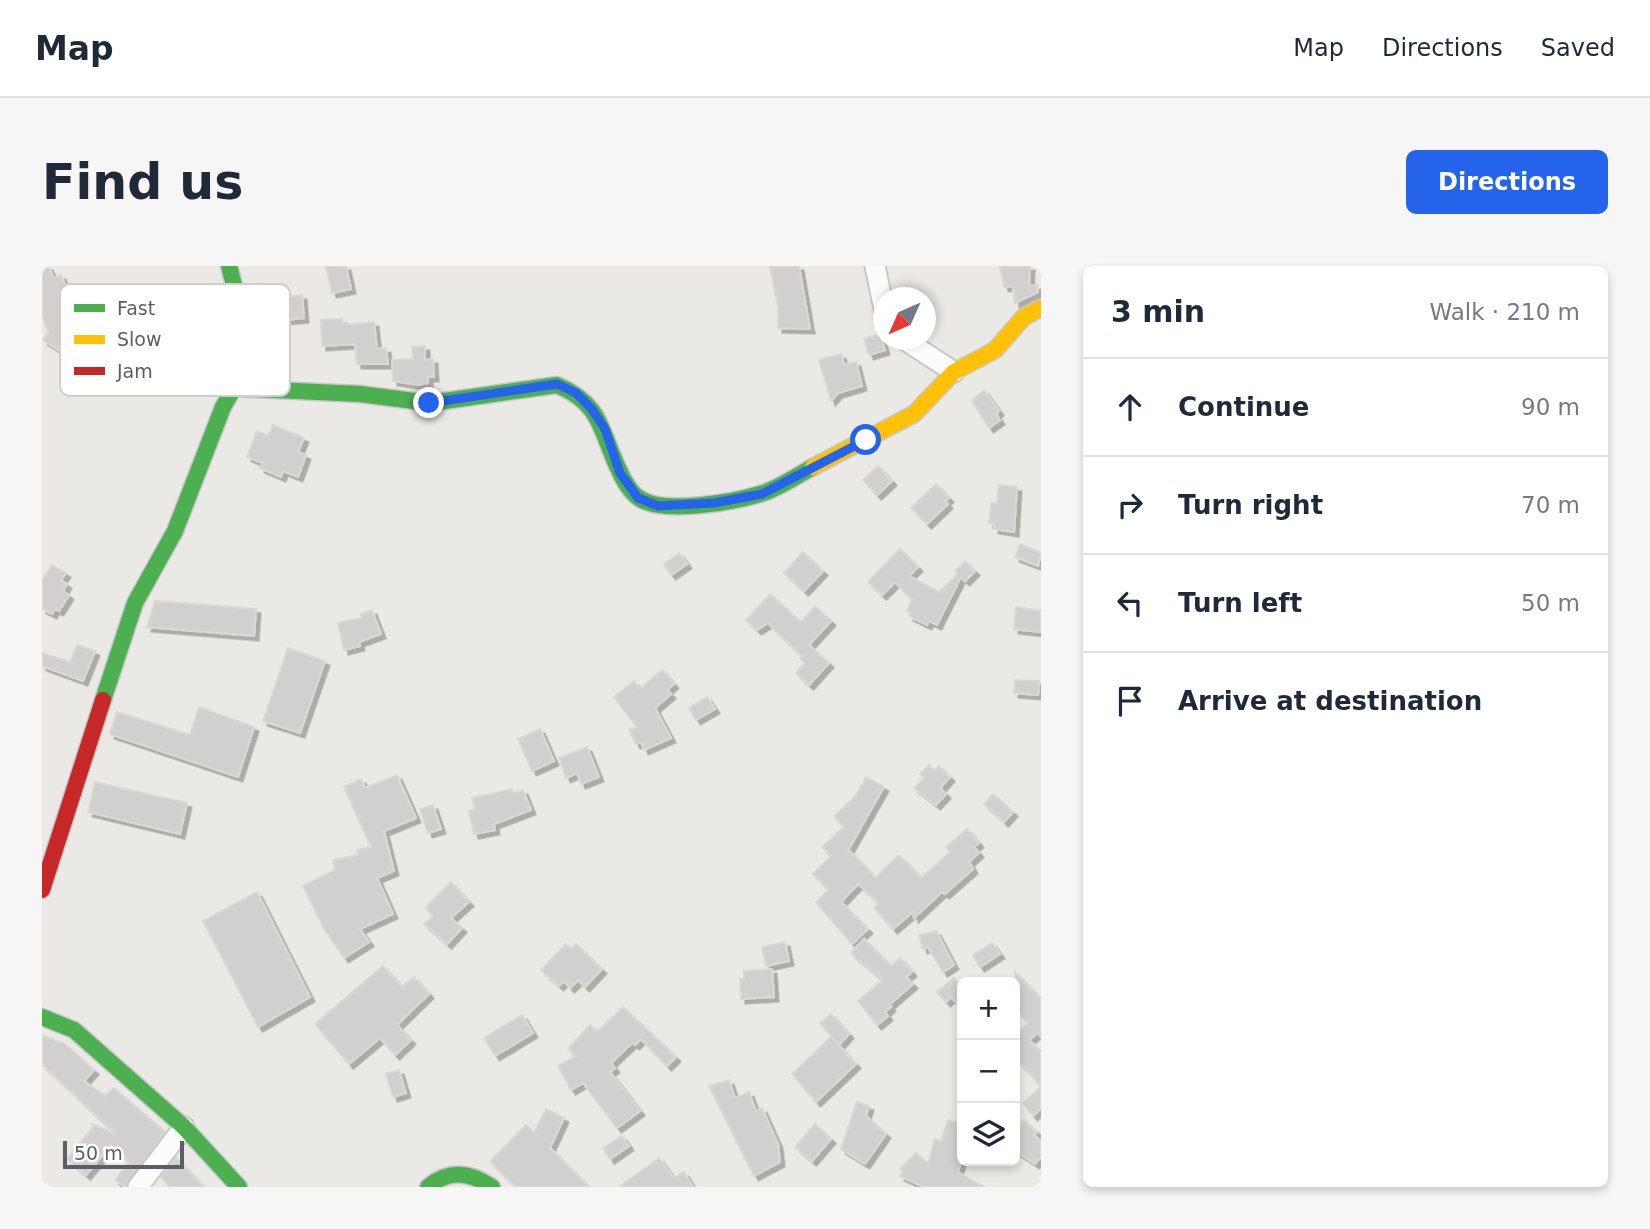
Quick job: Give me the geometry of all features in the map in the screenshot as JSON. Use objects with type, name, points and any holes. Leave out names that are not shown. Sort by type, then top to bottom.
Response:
[{"type":"street","points":[[229,266],[234,284]]},
{"type":"street","points":[[875,266],[879,287]]},
{"type":"street","points":[[290,391],[360,394],[429,403],[557,384],[576,393],[591,408],[605,429],[620,473],[638,498],[658,506],[714,503],[762,494],[914,414],[954,372],[995,350],[1024,317],[1041,308]]},
{"type":"street","points":[[920,350],[954,372]]},
{"type":"street","points":[[42,890],[135,603],[175,531],[229,396]]},
{"type":"street","points":[[42,1017],[74,1030],[184,1127],[239,1187]]},
{"type":"street","points":[[138,1187],[184,1127]]},
{"type":"street","points":[[428,1187],[440,1175],[457,1173],[484,1181],[492,1187]]},
{"type":"building","points":[[42,266],[48,266],[54,278],[61,275],[64,284],[60,284],[60,351],[43,340],[48,332],[42,316]]},
{"type":"building","points":[[326,266],[346,266],[351,289],[332,293]]},
{"type":"building","points":[[770,266],[799,266],[810,329],[778,328],[778,307]]},
{"type":"building","points":[[1000,266],[1030,266],[1029,286],[1037,285],[1038,292],[1015,303],[1013,286],[1004,287]]},
{"type":"building","points":[[302,295],[304,318],[290,319],[290,296]]},
{"type":"building","points":[[342,319],[343,325],[374,322],[377,349],[386,348],[388,364],[357,364],[355,344],[322,346],[321,320]]},
{"type":"building","points":[[873,336],[873,350],[885,350],[869,355],[864,339]]},
{"type":"building","points":[[425,346],[425,360],[433,359],[434,377],[428,377],[428,383],[419,385],[393,381],[392,360],[413,359],[412,347]]},
{"type":"building","points":[[841,354],[844,365],[856,362],[862,386],[838,393],[831,401],[819,360]]},
{"type":"building","points":[[984,390],[999,411],[996,414],[1000,420],[989,428],[972,401]]},
{"type":"building","points":[[273,425],[304,438],[298,452],[306,455],[298,477],[283,471],[281,477],[260,468],[263,463],[247,457],[257,431],[268,436]]},
{"type":"building","points":[[878,466],[892,481],[877,495],[863,480]]},
{"type":"building","points":[[936,484],[949,498],[945,501],[948,504],[927,524],[911,508]]},
{"type":"building","points":[[999,485],[1017,487],[1014,532],[994,529],[995,524],[989,523],[991,503],[997,503]]},
{"type":"building","points":[[1020,544],[1041,553],[1038,566],[1015,557]]},
{"type":"building","points":[[900,549],[918,567],[909,576],[939,592],[958,574],[955,571],[965,561],[975,571],[965,581],[961,577],[937,625],[929,621],[927,625],[909,616],[911,613],[907,611],[912,599],[895,582],[882,595],[868,582]]},
{"type":"building","points":[[803,552],[823,571],[804,591],[784,573]]},
{"type":"building","points":[[679,553],[687,564],[671,575],[664,564]]},
{"type":"building","points":[[52,565],[66,573],[61,580],[67,584],[63,591],[69,595],[59,611],[55,609],[52,614],[42,609],[42,581]]},
{"type":"building","points":[[770,594],[801,622],[815,606],[831,621],[809,645],[829,663],[809,685],[796,673],[805,663],[800,658],[802,656],[768,623],[757,630],[746,620]]},
{"type":"building","points":[[155,601],[256,609],[254,636],[147,627]]},
{"type":"building","points":[[1016,607],[1041,611],[1041,632],[1014,629]]},
{"type":"building","points":[[372,610],[381,634],[359,642],[360,646],[344,650],[338,623],[362,618],[361,614]]},
{"type":"building","points":[[77,645],[95,651],[83,681],[42,666],[42,653],[70,662]]},
{"type":"building","points":[[288,648],[325,661],[300,733],[263,721]]},
{"type":"building","points":[[662,670],[674,684],[667,690],[671,694],[655,708],[671,738],[644,750],[641,742],[636,744],[629,730],[637,727],[614,697],[634,681],[640,689]]},
{"type":"building","points":[[1015,680],[1039,681],[1038,695],[1014,693]]},
{"type":"building","points":[[707,697],[715,709],[696,720],[689,708]]},
{"type":"building","points":[[199,707],[254,727],[238,777],[110,734],[117,712],[190,735]]},
{"type":"building","points":[[540,729],[554,761],[532,771],[518,739]]},
{"type":"building","points":[[587,747],[599,777],[581,784],[577,773],[566,778],[559,758]]},
{"type":"building","points":[[929,765],[934,771],[939,766],[950,777],[940,788],[946,794],[936,805],[914,788],[924,778],[920,774]]},
{"type":"building","points":[[397,775],[416,818],[384,831],[394,871],[377,878],[393,914],[360,929],[369,942],[344,958],[324,929],[303,886],[335,870],[333,860],[358,855],[357,850],[371,847],[344,787],[361,779],[365,788]]},
{"type":"building","points":[[866,777],[884,787],[846,854],[850,851],[875,878],[899,855],[921,878],[950,852],[946,847],[967,829],[979,843],[974,847],[979,853],[969,862],[973,869],[945,894],[942,892],[914,918],[913,912],[893,929],[874,908],[879,903],[858,884],[841,902],[868,929],[852,944],[816,902],[829,890],[813,874],[831,856],[822,847],[844,827],[834,816],[855,797]]},
{"type":"building","points":[[95,782],[187,803],[180,834],[88,812]]},
{"type":"building","points":[[512,789],[514,793],[523,790],[531,810],[494,824],[495,830],[474,834],[469,811],[475,810],[472,798]]},
{"type":"building","points":[[993,794],[1013,812],[1004,822],[984,804]]},
{"type":"building","points":[[433,805],[441,829],[428,833],[420,809]]},
{"type":"building","points":[[451,882],[469,902],[451,918],[462,928],[447,944],[424,924],[433,917],[426,907]]},
{"type":"building","points":[[257,892],[310,997],[258,1027],[203,921]]},
{"type":"building","points":[[936,931],[954,965],[943,972],[928,947],[923,949],[919,935]]},
{"type":"building","points":[[864,939],[891,966],[900,958],[912,972],[906,977],[913,984],[889,1005],[891,1007],[885,1012],[888,1016],[877,1025],[858,1001],[883,980],[851,953]]},
{"type":"building","points":[[785,942],[789,961],[766,966],[762,947]]},
{"type":"building","points":[[992,943],[1000,954],[980,967],[973,955]]},
{"type":"building","points":[[566,944],[571,949],[576,944],[602,969],[585,987],[578,980],[570,988],[564,981],[559,986],[541,970]]},
{"type":"building","points":[[383,966],[402,987],[414,977],[429,994],[397,1025],[411,1040],[395,1055],[380,1038],[349,1064],[315,1024]]},
{"type":"building","points":[[772,969],[774,997],[741,999],[740,979],[744,979],[744,971]]},
{"type":"building","points":[[1020,977],[1041,999],[1041,1037],[1038,1033],[1029,1040],[1041,1052],[1041,1086],[1020,1063],[1020,1030],[1028,1023],[1020,1014]]},
{"type":"building","points":[[954,978],[957,981],[957,1004],[951,997],[946,1002],[937,992]]},
{"type":"building","points":[[623,1007],[676,1057],[667,1066],[641,1039],[635,1045],[632,1043],[611,1063],[615,1068],[610,1072],[640,1111],[617,1128],[583,1083],[571,1090],[558,1066],[576,1056],[568,1049],[590,1025],[597,1032]]},
{"type":"building","points":[[831,1014],[849,1034],[839,1045],[820,1023]]},
{"type":"building","points":[[522,1015],[533,1033],[495,1056],[484,1038]]},
{"type":"building","points":[[42,1035],[65,1044],[94,1070],[84,1081],[105,1096],[114,1088],[165,1132],[126,1187],[115,1180],[129,1162],[111,1145],[86,1175],[67,1159],[93,1127],[92,1124],[117,1135],[42,1064]]},
{"type":"building","points":[[831,1037],[856,1064],[816,1102],[792,1074]]},
{"type":"building","points":[[399,1070],[406,1093],[393,1097],[386,1074]]},
{"type":"building","points":[[729,1080],[735,1098],[749,1092],[756,1111],[762,1108],[778,1144],[780,1162],[754,1176],[709,1086]]},
{"type":"building","points":[[1041,1086],[1041,1108],[1033,1116],[1023,1103]]},
{"type":"building","points":[[857,1102],[869,1106],[866,1116],[886,1134],[865,1164],[841,1149]]},
{"type":"building","points":[[546,1109],[564,1118],[550,1148],[589,1187],[516,1187],[490,1161],[526,1125],[534,1133]]},
{"type":"building","points":[[948,1120],[957,1123],[958,1172],[984,1187],[924,1187],[900,1176],[903,1172],[900,1169],[916,1153],[928,1164],[935,1139],[941,1141]]},
{"type":"building","points":[[1024,1120],[1037,1132],[1034,1135],[1041,1141],[1041,1157],[1035,1164],[1020,1154],[1020,1125]]},
{"type":"building","points":[[815,1124],[831,1139],[812,1161],[795,1147]]},
{"type":"building","points":[[622,1136],[629,1146],[610,1159],[603,1148]]},
{"type":"building","points":[[176,1158],[204,1187],[170,1187],[161,1177]]},
{"type":"building","points":[[659,1158],[674,1178],[684,1172],[693,1187],[619,1187]]},
{"type":"traffic: fast","points":[[229,266],[234,284]]},
{"type":"traffic: fast","points":[[290,391],[360,394],[430,403],[557,385],[572,393],[592,411],[599,421],[621,475],[634,493],[650,503],[664,506],[716,503],[760,494],[813,467]]},
{"type":"traffic: fast","points":[[103,700],[135,603],[175,531],[229,396]]},
{"type":"traffic: fast","points":[[42,1017],[74,1030],[184,1127],[239,1187]]},
{"type":"traffic: fast","points":[[428,1187],[452,1175],[476,1178],[492,1187]]},
{"type":"traffic: slow","points":[[813,467],[914,414],[954,372],[995,350],[1024,317],[1041,308]]},
{"type":"traffic: jam","points":[[42,890],[103,700]]},
{"type":"route","points":[[429,403],[472,399],[557,384],[576,393],[591,408],[605,429],[620,473],[638,498],[658,506],[714,503],[762,494],[866,440]]}]
